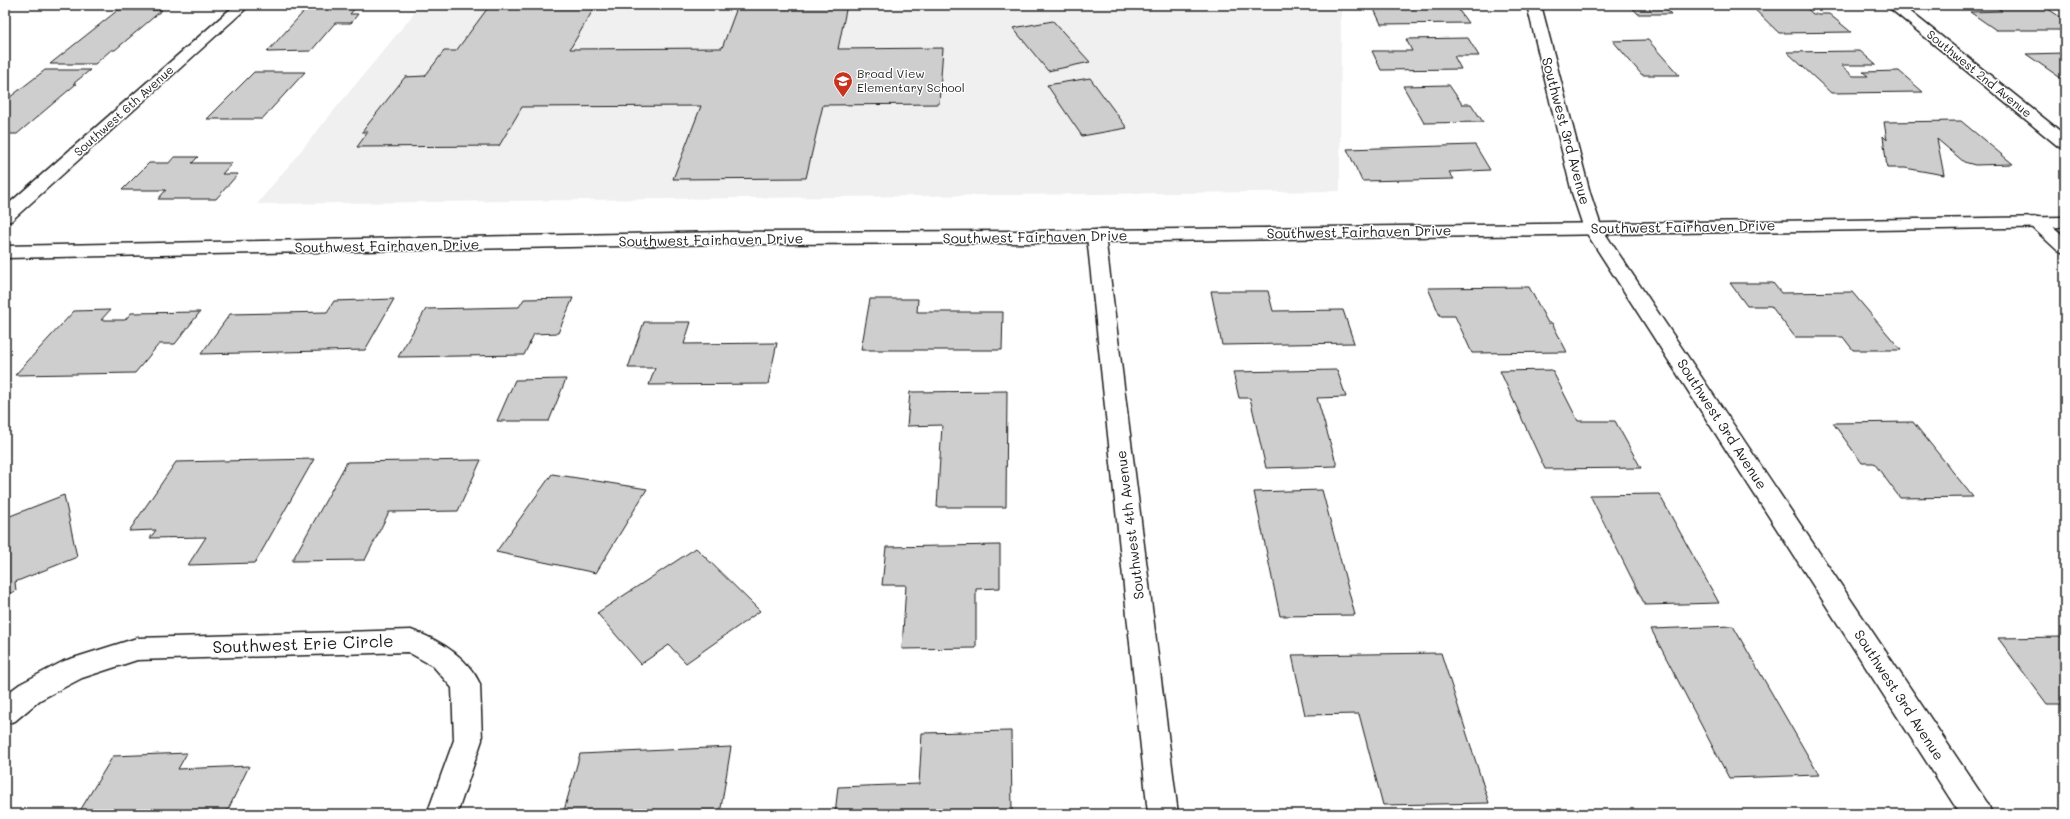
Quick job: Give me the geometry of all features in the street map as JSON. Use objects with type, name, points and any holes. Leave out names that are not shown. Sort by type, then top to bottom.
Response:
[{"type":"street","name":"Southwest 6th Avenue","points":[[5,217],[243,5]]},
{"type":"street","name":"Southwest 3rd Avenue","points":[[1534,5],[1581,193],[1593,229],[1977,814]]},
{"type":"street","name":"Southwest 2nd Avenue","points":[[1893,5],[2065,143]]},
{"type":"street","points":[[2037,222],[2065,247]]},
{"type":"street","name":"Southwest Fairhaven Drive","points":[[5,252],[720,239],[1096,236],[2065,222]]},
{"type":"street","name":"Southwest 4th Avenue","points":[[1096,236],[1164,814]]},
{"type":"street","name":"Southwest Erie Circle","points":[[5,712],[30,692],[74,669],[137,649],[411,641],[443,658],[466,684],[468,740],[442,814]]},
{"type":"shaded area","name":"Broad View Elementary School","points":[[421,5],[1341,5],[1340,191],[257,204]]},
{"type":"building","points":[[490,5],[596,5],[570,49],[722,48],[738,5],[847,5],[838,49],[943,48],[939,104],[823,105],[806,178],[673,179],[701,106],[522,107],[499,146],[357,147],[368,132],[362,132],[405,77],[425,76],[444,51],[456,51]]},
{"type":"building","points":[[1429,5],[1467,5],[1470,9],[1458,9],[1468,23],[1381,24],[1373,7],[1430,7]]},
{"type":"building","points":[[1630,5],[1663,5],[1671,14],[1638,14]]},
{"type":"building","points":[[1750,5],[1803,5],[1813,14],[1829,14],[1851,32],[1779,33]]},
{"type":"building","points":[[1993,5],[2042,5],[2065,20],[2065,30],[1996,30],[1970,12],[2002,11]]},
{"type":"building","points":[[357,6],[350,14],[358,14],[351,23],[335,23],[311,51],[267,52],[308,7]]},
{"type":"building","points":[[118,10],[162,10],[115,50],[111,50],[95,64],[50,64]]},
{"type":"building","points":[[1053,21],[1090,62],[1048,71],[1013,28]]},
{"type":"building","points":[[1468,38],[1479,56],[1454,56],[1461,69],[1381,70],[1372,51],[1412,51],[1406,39]]},
{"type":"building","points":[[1648,40],[1679,75],[1642,75],[1613,41]]},
{"type":"building","points":[[1860,51],[1876,65],[1841,65],[1853,76],[1868,76],[1863,72],[1899,71],[1923,92],[1831,93],[1787,52]]},
{"type":"building","points":[[2065,53],[2065,81],[2026,54]]},
{"type":"building","points":[[45,70],[90,70],[73,84],[76,84],[17,134],[5,134],[5,101]]},
{"type":"building","points":[[254,72],[305,72],[262,119],[207,119]]},
{"type":"building","points":[[1090,78],[1127,128],[1082,136],[1047,85]]},
{"type":"building","points":[[1449,85],[1462,104],[1471,104],[1483,122],[1424,123],[1403,86]]},
{"type":"building","points":[[1961,121],[2013,164],[1975,165],[1964,162],[1937,139],[1944,175],[1905,168],[1887,168],[1883,136],[1887,140],[1884,122]]},
{"type":"building","points":[[1475,145],[1490,170],[1449,172],[1454,179],[1362,181],[1347,149]]},
{"type":"building","points":[[174,157],[198,157],[192,163],[232,163],[222,174],[238,174],[216,199],[158,199],[166,190],[122,190],[149,163],[169,163]]},
{"type":"building","points":[[1730,283],[1773,283],[1781,293],[1852,292],[1901,350],[1853,350],[1843,337],[1795,337],[1771,306],[1747,306]]},
{"type":"building","points":[[1529,287],[1548,323],[1552,323],[1567,352],[1472,353],[1455,316],[1440,316],[1428,288]]},
{"type":"building","points":[[1211,291],[1268,291],[1273,311],[1343,310],[1354,343],[1222,345]]},
{"type":"building","points":[[573,298],[558,333],[534,334],[524,355],[398,357],[426,309],[519,307],[524,299]]},
{"type":"building","points":[[394,299],[365,350],[201,354],[230,314],[327,312],[334,301]]},
{"type":"building","points":[[870,299],[918,299],[917,312],[1003,312],[1002,350],[861,350]]},
{"type":"building","points":[[110,310],[101,320],[125,320],[131,313],[200,312],[175,344],[159,344],[135,373],[15,375],[74,311]]},
{"type":"building","points":[[644,322],[691,322],[684,344],[777,343],[768,384],[649,385],[655,368],[628,368]]},
{"type":"building","points":[[1337,370],[1346,397],[1317,398],[1337,466],[1266,468],[1250,398],[1239,398],[1233,372]]},
{"type":"building","points":[[1552,370],[1578,421],[1615,421],[1641,468],[1545,469],[1500,371]]},
{"type":"building","points":[[566,379],[549,421],[497,421],[515,380]]},
{"type":"building","points":[[1007,391],[1006,507],[937,507],[942,425],[907,426],[910,392]]},
{"type":"building","points":[[1913,422],[1973,497],[1900,498],[1874,463],[1862,463],[1833,423]]},
{"type":"building","points":[[314,459],[255,563],[188,565],[206,537],[150,538],[156,530],[129,531],[176,462]]},
{"type":"building","points":[[481,460],[458,511],[389,512],[365,560],[292,561],[347,462]]},
{"type":"building","points":[[552,474],[647,489],[596,573],[496,552]]},
{"type":"building","points":[[1322,490],[1355,615],[1280,616],[1254,492]]},
{"type":"building","points":[[1659,494],[1719,603],[1645,605],[1590,495]]},
{"type":"building","points":[[64,495],[77,557],[15,582],[16,591],[5,595],[5,518]]},
{"type":"building","points":[[1000,545],[1000,588],[976,589],[976,648],[902,649],[906,585],[882,585],[886,547]]},
{"type":"building","points":[[696,548],[760,611],[686,663],[669,645],[641,664],[597,613]]},
{"type":"building","points":[[1733,626],[1819,775],[1729,778],[1651,629]]},
{"type":"building","points":[[2065,637],[2065,704],[2047,704],[1998,638]]},
{"type":"building","points":[[1441,653],[1489,803],[1383,805],[1359,714],[1305,715],[1292,655]]},
{"type":"building","points":[[1011,731],[1012,814],[835,814],[838,787],[919,784],[922,733]]},
{"type":"building","points":[[731,747],[720,814],[563,814],[580,754]]},
{"type":"building","points":[[187,753],[178,769],[249,766],[226,814],[78,814],[113,756]]},
{"type":"place","name":"Broad View Elementary School","points":[[843,98]]}]
